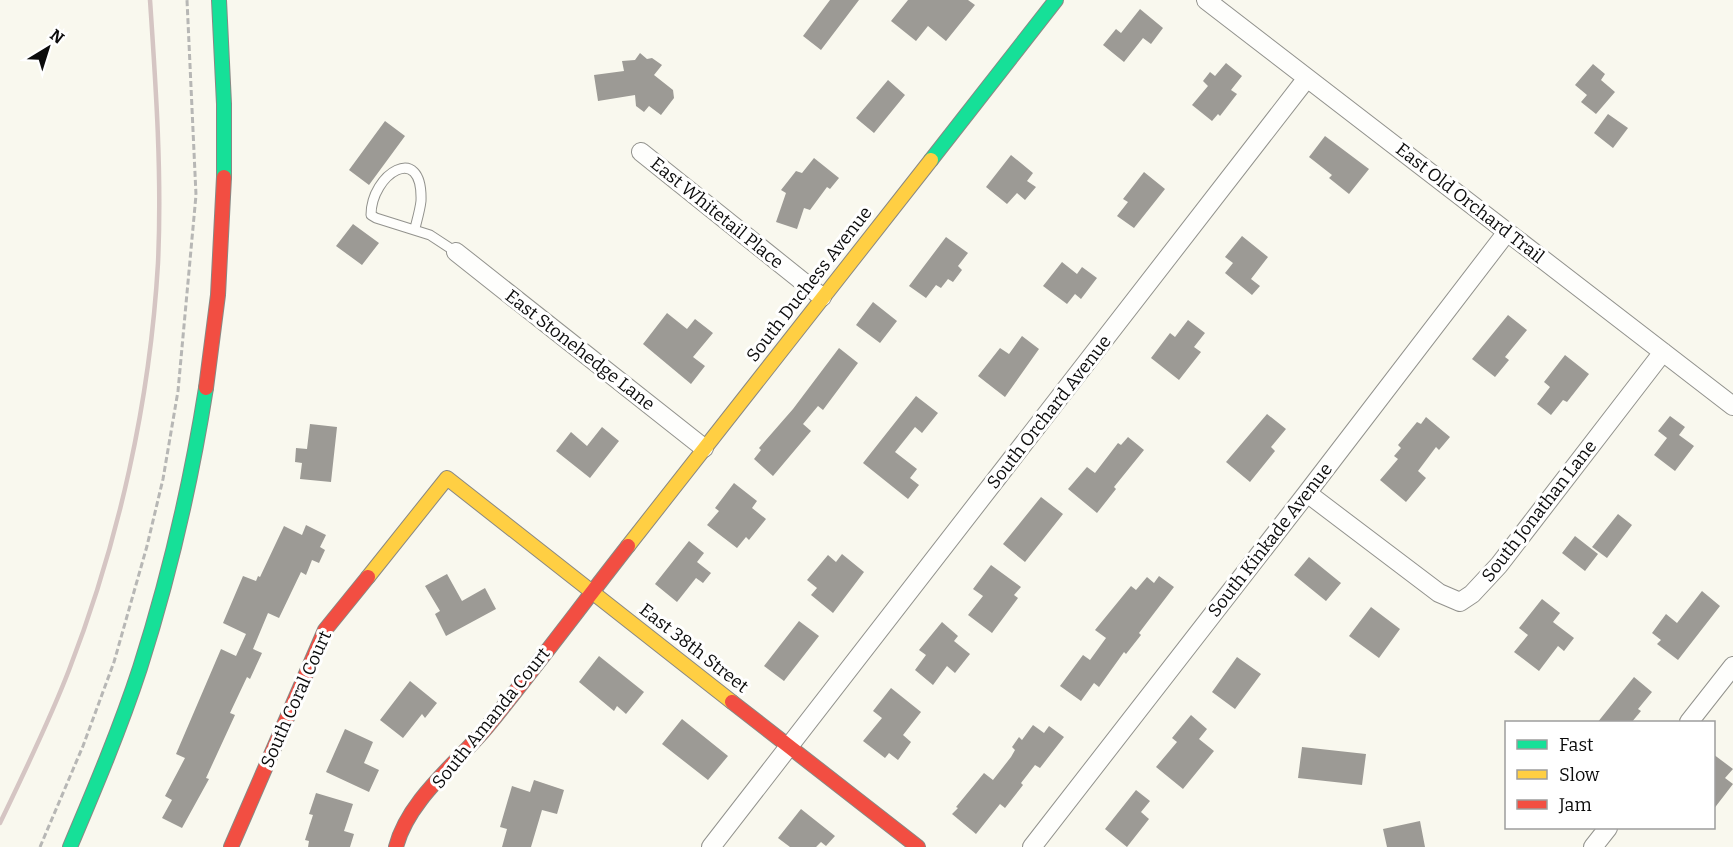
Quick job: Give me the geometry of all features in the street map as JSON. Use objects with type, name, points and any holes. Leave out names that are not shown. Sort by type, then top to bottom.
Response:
[{"type":"street","points":[[70,847],[111,746],[160,603],[176,542],[195,451],[212,350],[224,205],[224,110],[219,0]]},
{"type":"street","name":"South Duchess Avenue","points":[[592,591],[1056,0]]},
{"type":"street","name":"East Old Orchard Trail","points":[[1206,0],[1733,406]]},
{"type":"street","name":"South Orchard Avenue","points":[[790,747],[1307,78]]},
{"type":"street","name":"East Whitetail Place","points":[[641,152],[822,297]]},
{"type":"street","name":"South Kinkade Avenue","points":[[1032,847],[1507,232]]},
{"type":"street","name":"East Stonehedge Lane","points":[[456,252],[704,448]]},
{"type":"street","name":"South Jonathan Lane","points":[[1307,493],[1439,593],[1460,602],[1472,594],[1499,565],[1663,352]]},
{"type":"street","name":"East 38th Street","points":[[447,478],[790,747],[908,844]]},
{"type":"street","name":"South Coral Court","points":[[231,847],[325,630],[447,478]]},
{"type":"street","name":"South Amanda Court","points":[[396,847],[396,839],[413,812],[485,729],[592,591]]},
{"type":"street","points":[[1691,721],[1733,666]]},
{"type":"street","points":[[711,847],[790,747]]},
{"type":"street","points":[[1593,847],[1607,829]]},
{"type":"lane","points":[[415,228],[421,202],[420,189],[416,176],[411,170],[404,167],[398,168],[391,173],[375,195],[371,215],[415,228],[456,252]]},
{"type":"path","points":[[40,847],[83,746],[114,662],[147,546],[176,402],[196,195],[187,0]]},
{"type":"building","points":[[830,0],[859,0],[821,50],[803,36]]},
{"type":"building","points":[[908,0],[968,0],[975,5],[946,41],[928,26],[916,41],[891,21]]},
{"type":"building","points":[[1140,9],[1163,28],[1151,44],[1143,38],[1124,62],[1103,45],[1116,29],[1121,33]]},
{"type":"building","points":[[640,53],[647,59],[652,58],[662,65],[654,75],[673,90],[674,98],[661,115],[649,106],[644,112],[636,106],[635,95],[598,101],[594,75],[624,71],[622,61],[635,60]]},
{"type":"building","points":[[1226,63],[1242,76],[1231,90],[1237,94],[1220,116],[1218,114],[1212,121],[1192,105],[1208,86],[1203,81],[1210,72],[1215,76]]},
{"type":"building","points":[[1593,64],[1605,74],[1601,80],[1615,92],[1596,114],[1581,102],[1587,95],[1575,85]]},
{"type":"building","points":[[888,80],[905,95],[874,133],[856,118]]},
{"type":"building","points":[[1608,114],[1628,128],[1613,148],[1594,133]]},
{"type":"building","points":[[385,121],[405,136],[369,185],[349,170]]},
{"type":"building","points":[[1325,136],[1369,169],[1349,194],[1329,178],[1332,175],[1309,157]]},
{"type":"building","points":[[1011,155],[1033,173],[1027,181],[1036,187],[1025,200],[1017,193],[1007,204],[986,187]]},
{"type":"building","points":[[814,158],[839,178],[830,189],[827,187],[810,210],[804,208],[797,229],[776,222],[786,193],[781,190],[796,171],[802,173]]},
{"type":"building","points":[[1144,172],[1165,189],[1134,228],[1117,216],[1128,202],[1123,199]]},
{"type":"building","points":[[353,224],[379,243],[362,265],[336,246]]},
{"type":"building","points":[[1242,236],[1268,257],[1251,279],[1260,286],[1252,295],[1225,273],[1233,263],[1225,257]]},
{"type":"building","points":[[946,237],[968,253],[958,266],[962,270],[953,282],[948,279],[941,288],[936,285],[926,298],[909,286]]},
{"type":"building","points":[[1062,262],[1077,274],[1082,267],[1097,278],[1081,299],[1075,294],[1067,304],[1043,286]]},
{"type":"building","points":[[873,302],[897,321],[880,343],[856,325]]},
{"type":"building","points":[[667,313],[687,329],[695,319],[713,333],[693,357],[705,366],[691,384],[643,344]]},
{"type":"building","points":[[1508,315],[1527,330],[1505,357],[1509,360],[1495,377],[1472,359]]},
{"type":"building","points":[[1188,320],[1205,333],[1194,347],[1201,352],[1179,380],[1151,358],[1170,333],[1175,337]]},
{"type":"building","points":[[1022,336],[1039,349],[1005,397],[978,376],[1000,348],[1009,354]]},
{"type":"building","points":[[839,348],[858,363],[823,410],[818,406],[803,424],[811,431],[773,476],[754,459],[761,450],[759,448],[793,409]]},
{"type":"building","points":[[1565,355],[1589,374],[1567,402],[1563,400],[1551,415],[1537,404],[1550,387],[1544,382]]},
{"type":"building","points":[[916,396],[938,413],[922,433],[915,427],[895,452],[917,469],[910,478],[919,485],[908,499],[863,463]]},
{"type":"building","points":[[1267,414],[1286,429],[1271,447],[1275,451],[1250,482],[1226,462]]},
{"type":"building","points":[[1670,416],[1685,427],[1679,435],[1694,446],[1675,471],[1654,455],[1667,438],[1658,431]]},
{"type":"building","points":[[1426,417],[1450,437],[1439,450],[1436,447],[1418,471],[1426,478],[1406,502],[1380,480],[1398,459],[1394,456],[1401,448],[1398,445],[1417,422],[1421,424]]},
{"type":"building","points":[[310,424],[337,427],[331,482],[300,479],[302,463],[295,462],[296,448],[307,449]]},
{"type":"building","points":[[602,427],[619,441],[590,478],[556,451],[571,432],[587,446]]},
{"type":"building","points":[[1128,437],[1144,450],[1114,487],[1116,489],[1097,513],[1068,489],[1087,467],[1095,473],[1118,443],[1121,445]]},
{"type":"building","points":[[734,483],[757,501],[752,508],[766,519],[749,540],[746,537],[737,548],[707,525],[719,511],[715,508]]},
{"type":"building","points":[[1041,497],[1063,514],[1025,562],[1003,544]]},
{"type":"building","points":[[1618,514],[1632,525],[1607,558],[1592,547]]},
{"type":"building","points":[[306,525],[326,535],[320,547],[325,550],[319,563],[312,560],[306,575],[301,572],[279,618],[268,613],[253,649],[262,653],[250,679],[247,677],[230,713],[235,715],[206,778],[209,779],[182,828],[162,818],[172,800],[165,796],[185,758],[176,754],[221,649],[236,656],[246,634],[223,623],[243,576],[256,581],[258,576],[260,577],[284,526],[302,535]]},
{"type":"building","points":[[1575,536],[1598,554],[1585,571],[1562,553]]},
{"type":"building","points":[[689,541],[704,553],[697,562],[711,573],[703,583],[696,578],[677,602],[655,584]]},
{"type":"building","points":[[842,554],[864,572],[833,613],[811,595],[817,588],[807,580],[828,555],[836,562]]},
{"type":"building","points":[[1309,557],[1341,583],[1326,601],[1294,575]]},
{"type":"building","points":[[991,565],[1021,587],[1014,595],[1018,598],[992,633],[968,615],[983,596],[973,589]]},
{"type":"building","points":[[447,574],[462,601],[485,588],[496,609],[446,636],[435,614],[440,611],[425,586]]},
{"type":"building","points":[[1159,576],[1174,587],[1139,633],[1141,635],[1126,654],[1124,652],[1099,687],[1094,683],[1081,701],[1060,686],[1083,655],[1090,660],[1106,638],[1095,630],[1131,586],[1136,590],[1147,577],[1154,583]]},
{"type":"building","points":[[1702,591],[1720,606],[1678,660],[1657,644],[1661,640],[1652,633],[1666,614],[1677,623]]},
{"type":"building","points":[[1542,599],[1560,613],[1553,622],[1574,638],[1564,651],[1558,646],[1539,671],[1514,652],[1528,635],[1519,628]]},
{"type":"building","points":[[1371,607],[1400,629],[1379,658],[1349,636]]},
{"type":"building","points":[[799,621],[819,636],[784,681],[764,666]]},
{"type":"building","points":[[942,622],[958,636],[954,641],[970,654],[955,673],[947,666],[933,685],[915,670],[926,655],[919,650]]},
{"type":"building","points":[[599,656],[644,692],[626,714],[617,706],[614,711],[579,682]]},
{"type":"building","points":[[1237,657],[1261,674],[1235,709],[1212,692]]},
{"type":"building","points":[[1634,677],[1652,692],[1638,709],[1641,711],[1633,721],[1599,721]]},
{"type":"building","points":[[410,681],[437,703],[425,718],[422,714],[403,738],[380,720]]},
{"type":"building","points":[[891,688],[921,712],[903,735],[911,742],[898,760],[889,753],[885,758],[863,741],[882,718],[873,711]]},
{"type":"building","points":[[1191,715],[1207,729],[1199,739],[1214,751],[1183,789],[1156,767],[1177,742],[1172,738]]},
{"type":"building","points":[[682,719],[728,756],[708,780],[662,744]]},
{"type":"building","points":[[1033,725],[1044,733],[1049,726],[1064,737],[1040,768],[1035,765],[1005,808],[1000,804],[976,834],[952,814],[984,773],[993,780],[1011,757],[1015,750],[1012,747],[1019,737],[1022,740]]},
{"type":"building","points":[[345,729],[373,742],[364,763],[379,770],[369,792],[326,772]]},
{"type":"building","points":[[1302,747],[1366,754],[1362,785],[1298,778]]},
{"type":"building","points":[[1715,756],[1733,769],[1725,778],[1733,784],[1715,807]]},
{"type":"building","points":[[534,780],[564,790],[557,814],[542,810],[531,847],[502,847],[507,829],[500,827],[512,786],[530,792]]},
{"type":"building","points":[[1136,790],[1150,801],[1141,812],[1149,819],[1127,847],[1105,829]]},
{"type":"building","points":[[316,793],[353,804],[344,831],[354,834],[350,847],[308,847],[309,841],[305,840],[313,815],[309,814]]},
{"type":"building","points":[[801,809],[835,836],[826,846],[821,842],[816,847],[790,847],[778,838]]},
{"type":"building","points":[[1420,821],[1425,847],[1387,847],[1383,829]]},
{"type":"railway","points":[[0,823],[53,709],[87,621],[117,521],[140,418],[154,315],[159,230],[158,132],[150,0]]},
{"type":"traffic: fast","points":[[219,0],[224,104],[224,177]]},
{"type":"traffic: fast","points":[[931,160],[1056,0]]},
{"type":"traffic: fast","points":[[70,847],[116,736],[151,634],[178,529],[206,388]]},
{"type":"traffic: slow","points":[[628,546],[931,160]]},
{"type":"traffic: slow","points":[[368,577],[447,478],[732,702]]},
{"type":"traffic: jam","points":[[206,388],[218,295],[224,177]]},
{"type":"traffic: jam","points":[[396,847],[411,813],[422,798],[487,727],[628,546]]},
{"type":"traffic: jam","points":[[231,847],[325,630],[368,577]]},
{"type":"traffic: jam","points":[[732,702],[918,847]]}]
